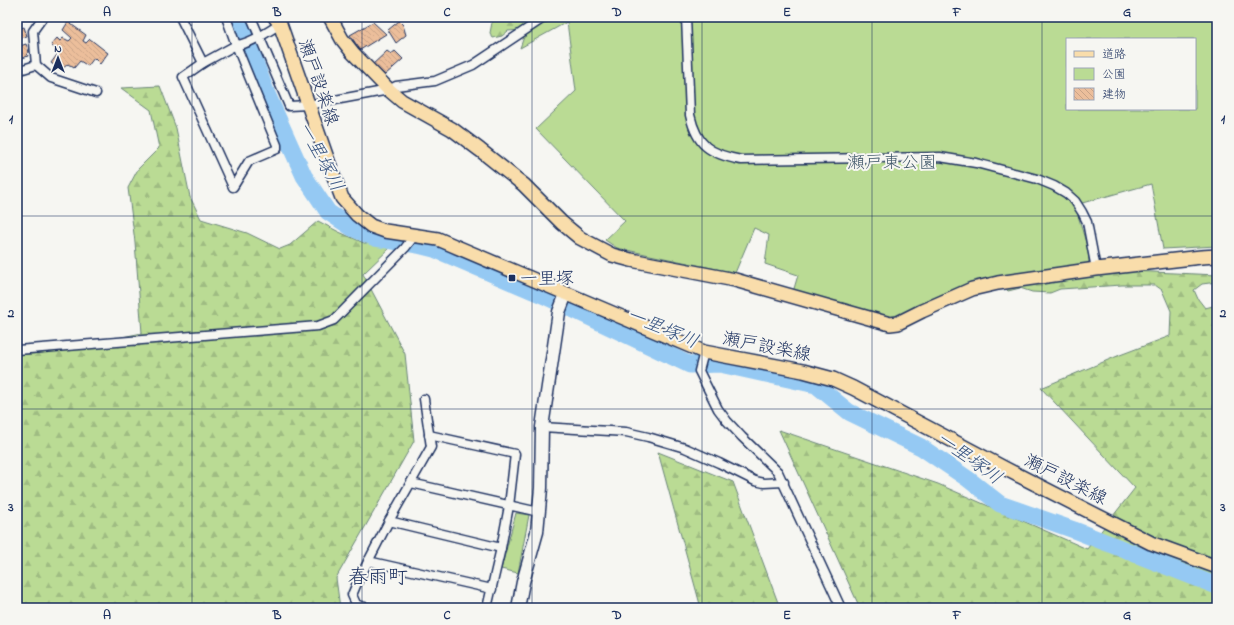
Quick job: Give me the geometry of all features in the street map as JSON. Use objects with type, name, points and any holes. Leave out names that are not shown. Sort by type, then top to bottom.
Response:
[{"type":"main road","name":"瀬戸設楽線","points":[[330,17],[344,42],[389,90],[402,101],[452,129],[524,185],[562,223],[580,238],[612,255],[735,280],[890,324],[898,323],[972,289],[998,283],[1096,269],[1217,256]]},
{"type":"main road","name":"瀬戸設楽線","points":[[278,19],[342,198],[357,215],[371,226],[385,231],[438,240],[458,247],[703,354],[803,371],[853,388],[1006,469],[1151,543],[1217,567]]},
{"type":"street","points":[[43,17],[33,31],[36,65],[51,78],[96,93]]},
{"type":"street","points":[[180,17],[203,63]]},
{"type":"street","points":[[226,17],[237,45],[277,145],[277,149],[249,161],[233,187],[182,77],[203,63],[237,45],[256,38],[278,19]]},
{"type":"street","points":[[250,17],[256,38],[289,106],[308,105],[389,90],[396,86],[435,81],[473,65],[545,17]]},
{"type":"street","points":[[686,17],[690,115],[693,129],[700,141],[710,150],[723,157],[741,160],[940,157],[976,163],[1037,179],[1054,186],[1066,193],[1075,201],[1087,222],[1096,269]]},
{"type":"street","points":[[17,71],[36,65]]},
{"type":"street","points":[[17,350],[318,326],[334,320],[405,248],[414,236]]},
{"type":"street","points":[[518,608],[523,582],[537,532],[542,427],[559,312],[566,294]]},
{"type":"street","points":[[703,354],[699,371],[718,409],[742,437],[778,472],[784,482],[841,608]]},
{"type":"street","points":[[369,608],[357,607],[352,595],[389,521],[430,448],[424,399]]},
{"type":"street","points":[[542,427],[626,432],[685,448],[755,481],[764,483],[784,482]]},
{"type":"street","points":[[429,435],[515,454],[509,506],[487,608]]},
{"type":"street","points":[[411,483],[539,512]]},
{"type":"street","points":[[389,521],[501,548]]},
{"type":"street","points":[[368,561],[492,589]]},
{"type":"green space","points":[[493,17],[542,17],[521,30],[508,31],[502,36],[493,38],[490,33]]},
{"type":"green space","name":"瀬戸東公園","points":[[531,17],[1217,17],[1217,246],[1163,249],[1151,184],[1075,205],[1088,250],[1089,261],[1086,266],[981,282],[902,317],[884,318],[793,292],[798,275],[765,264],[769,235],[754,228],[735,273],[617,248],[605,240],[625,221],[536,129],[576,91],[567,22],[520,48]]},
{"type":"green space","points":[[160,86],[176,128],[190,197],[201,219],[247,233],[280,249],[290,245],[318,221],[364,243],[393,245],[363,274],[405,354],[414,441],[336,578],[340,608],[17,608],[17,355],[42,353],[142,333],[135,242],[128,188],[138,169],[159,148],[151,110],[121,88]]},
{"type":"green space","points":[[1131,271],[1217,275],[1217,282],[1202,284],[1194,290],[1198,299],[1205,308],[1217,305],[1217,608],[860,608],[779,430],[938,484],[1087,549],[1135,488],[1041,388],[1170,336],[1171,311],[1162,290],[1155,285],[1122,285],[1060,289],[1050,293],[1032,292],[1020,288],[1008,291],[1005,288]]},
{"type":"green space","points":[[658,452],[733,482],[780,608],[701,608]]},
{"type":"green space","points":[[516,513],[529,515],[518,573],[501,569]]},
{"type":"building","points":[[399,21],[403,25],[406,35],[396,43],[388,30]]},
{"type":"building","points":[[68,22],[86,35],[83,41],[86,43],[90,39],[108,53],[100,64],[94,58],[88,66],[80,61],[74,68],[68,64],[61,70],[51,63],[59,52],[51,45],[57,38],[60,41],[63,38],[69,41],[72,38],[63,30]]},
{"type":"building","points":[[373,22],[386,34],[360,50],[350,35]]},
{"type":"building","points":[[19,24],[21,28],[24,27],[27,36],[17,39],[17,25]]},
{"type":"building","points":[[26,44],[29,52],[27,53],[28,56],[17,60],[17,47]]},
{"type":"building","points":[[387,51],[391,54],[395,51],[403,59],[385,75],[382,73],[380,76],[371,66]]},
{"type":"waterway","name":"一里塚川","points":[[238,17],[267,94],[304,176],[328,212],[352,228],[375,238],[434,249],[547,297],[690,365],[720,364],[816,385],[849,412],[921,447],[968,479],[1000,504],[1074,530],[1217,586]]},
{"type":"place","name":"一里塚","points":[[512,278]]},
{"type":"district","name":"春雨町","points":[[378,576]]}]
